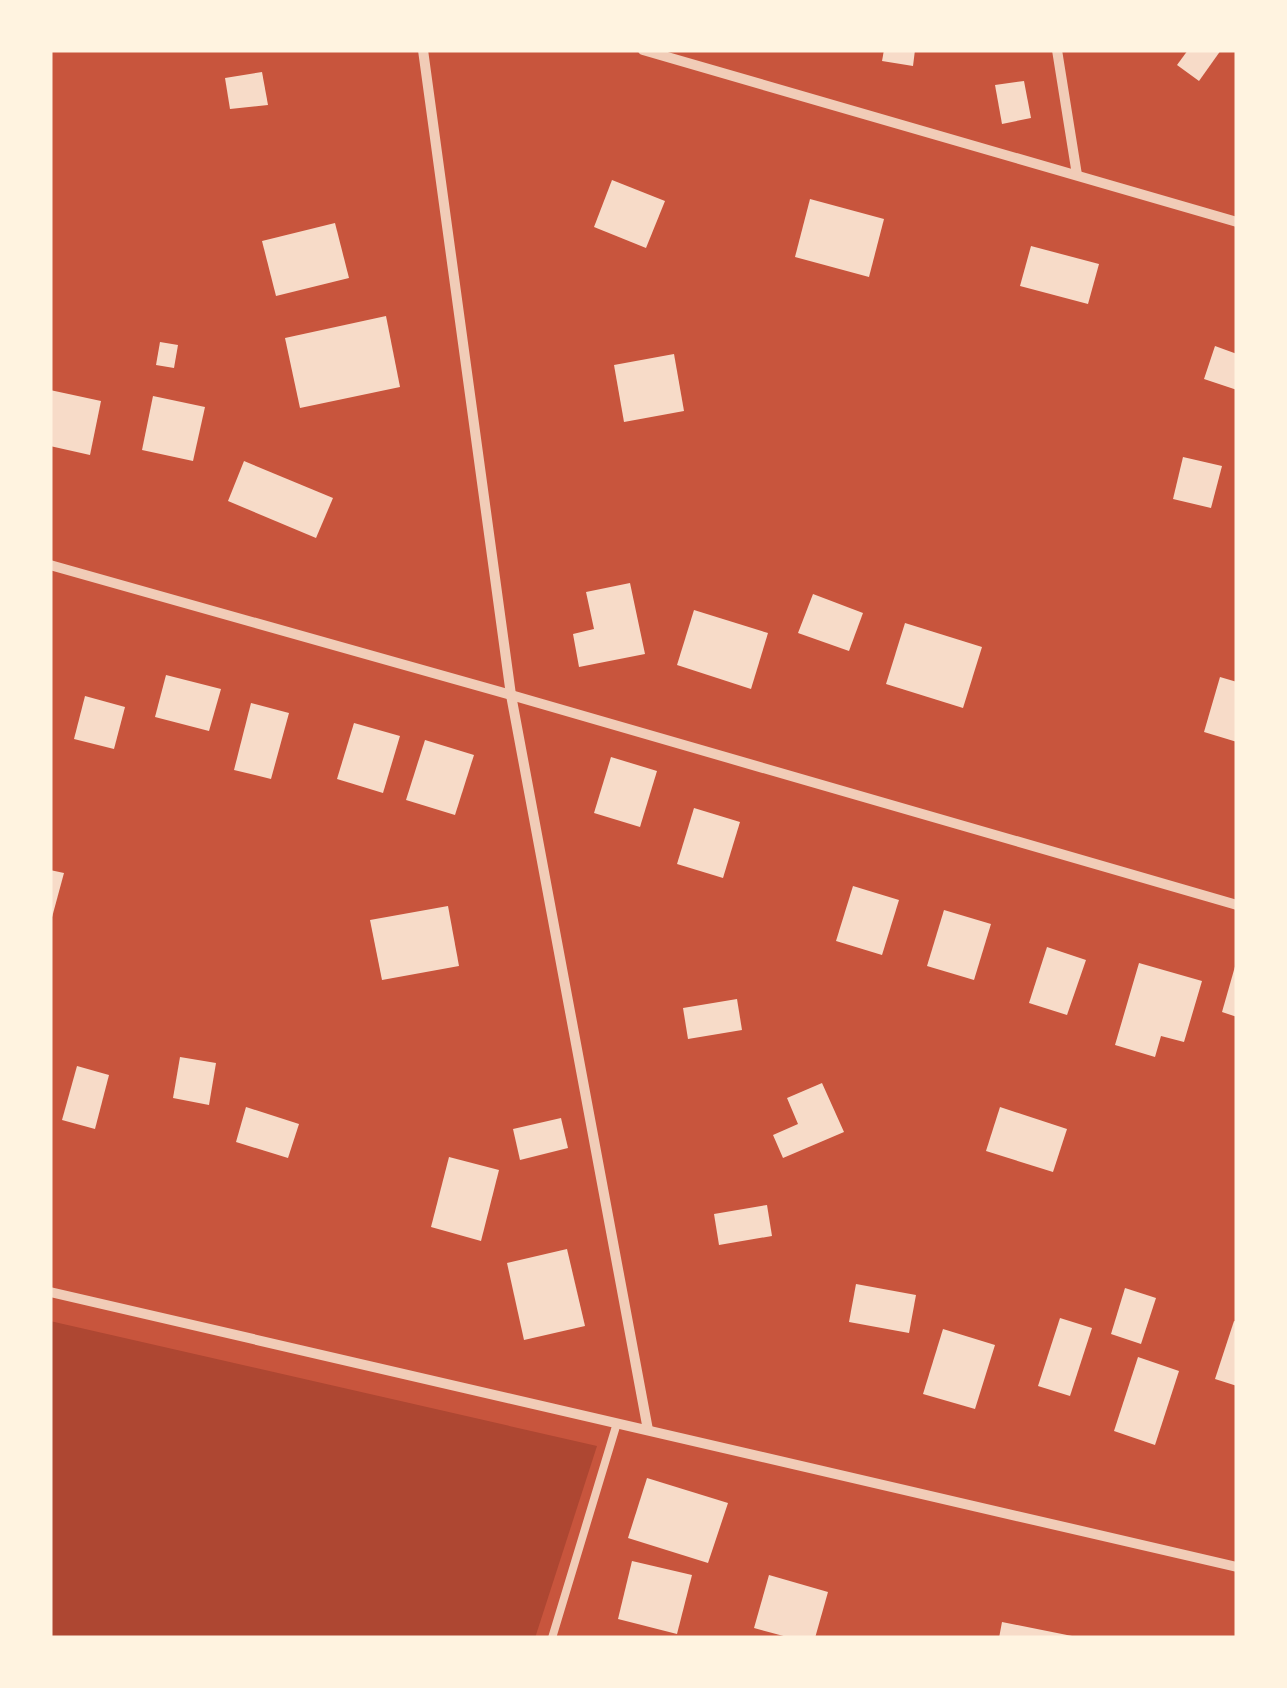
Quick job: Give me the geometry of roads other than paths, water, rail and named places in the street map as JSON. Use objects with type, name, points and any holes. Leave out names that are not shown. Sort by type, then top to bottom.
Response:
[{"type":"street","points":[[422,50],[511,695],[648,1430]]},
{"type":"street","points":[[643,50],[1237,222]]},
{"type":"street","points":[[1057,50],[1077,176]]},
{"type":"street","points":[[50,565],[1237,905]]},
{"type":"street","points":[[50,1292],[1237,1566]]},
{"type":"lane","points":[[552,1638],[616,1422]]}]
